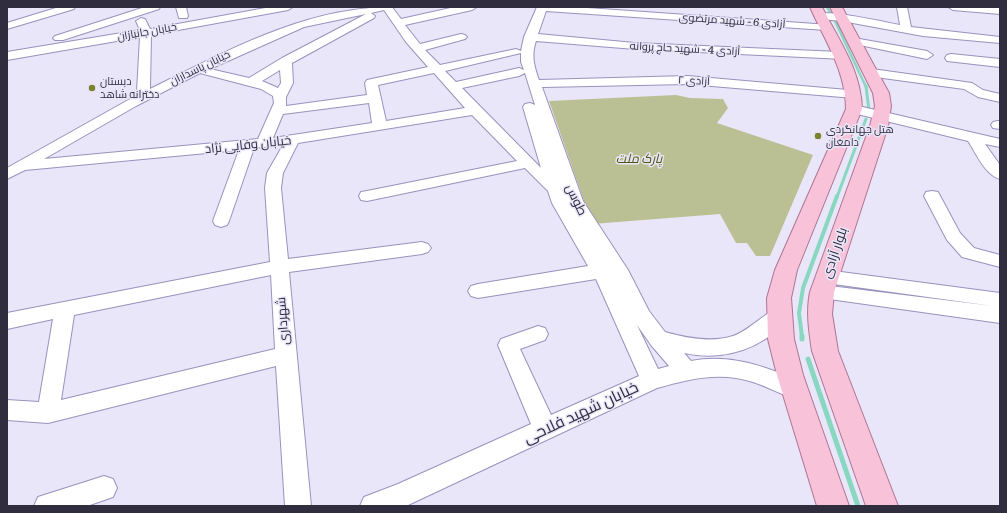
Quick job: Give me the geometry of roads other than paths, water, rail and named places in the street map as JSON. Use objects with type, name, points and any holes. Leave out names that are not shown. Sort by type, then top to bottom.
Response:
[{"type":"main road","name":"بلوار آزادی","points":[[838,22],[872,73],[881,93],[882,117],[824,284],[819,305],[821,331],[825,351],[882,506]]},
{"type":"main road","points":[[833,506],[790,375],[781,339],[779,298],[786,270],[854,101],[838,22]]},
{"type":"street","points":[[7,20],[31,7]]},
{"type":"street","points":[[7,26],[70,7]]},
{"type":"street","points":[[7,55],[130,10],[155,7]]},
{"type":"street","name":"خیابان جانبازان","points":[[7,55],[32,53],[275,8],[288,7]]},
{"type":"street","name":"خیابان پاسداران","points":[[7,174],[14,167],[143,91],[184,70],[291,26],[370,7]]},
{"type":"street","points":[[250,83],[286,61],[386,7],[418,48],[438,70],[475,110],[556,191]]},
{"type":"street","name":"خیابان پاسداران","points":[[14,167],[197,69],[291,26],[386,7]]},
{"type":"street","points":[[400,23],[434,14],[472,7]]},
{"type":"street","name":"آزادی 6 - شهید مرتضوی","points":[[538,7],[838,22]]},
{"type":"street","name":"طوس","points":[[538,7],[527,49],[527,62],[575,201],[621,275],[642,316],[658,339],[686,370]]},
{"type":"street","name":"طوس","points":[[538,7],[520,36],[516,52],[519,72],[556,191],[564,210],[608,282],[652,380]]},
{"type":"street","points":[[902,7],[905,26]]},
{"type":"street","points":[[953,7],[999,9]]},
{"type":"street","points":[[275,8],[308,49]]},
{"type":"street","points":[[130,10],[140,20],[146,32],[143,91]]},
{"type":"street","points":[[838,22],[948,30]]},
{"type":"street","points":[[838,22],[928,51],[923,33]]},
{"type":"street","name":"آزادی 4 - شهید حاج پروانه","points":[[530,37],[650,47],[838,22]]},
{"type":"street","points":[[905,26],[923,33],[1000,40]]},
{"type":"street","points":[[418,48],[461,37]]},
{"type":"street","points":[[380,126],[371,83],[438,70],[516,52]]},
{"type":"street","points":[[951,58],[1000,62]]},
{"type":"street","points":[[280,96],[287,83],[286,61]]},
{"type":"street","points":[[197,69],[275,90],[280,96],[281,104],[278,111],[255,144],[221,221]]},
{"type":"street","points":[[453,86],[519,72]]},
{"type":"street","points":[[872,73],[968,86],[974,92],[985,96],[1000,98]]},
{"type":"street","name":"آزادی ۲","points":[[534,84],[633,80],[688,80],[854,101],[882,117],[1000,143]]},
{"type":"street","points":[[278,111],[374,98]]},
{"type":"street","name":"خیابان وفایی نژاد","points":[[14,167],[293,140],[475,110]]},
{"type":"street","points":[[973,138],[991,165],[1000,174]]},
{"type":"street","name":"شهرداری","points":[[293,140],[275,173],[273,188],[298,506]]},
{"type":"street","points":[[367,196],[530,164],[548,166]]},
{"type":"street","points":[[932,196],[953,236],[968,253],[1000,261]]},
{"type":"street","points":[[7,321],[279,267],[422,248]]},
{"type":"street","points":[[478,291],[601,271]]},
{"type":"street","points":[[824,284],[1000,300]]},
{"type":"street","points":[[824,284],[1000,315]]},
{"type":"street","points":[[48,413],[65,309]]},
{"type":"street","points":[[658,339],[687,346],[710,348],[730,347],[766,328],[780,316]]},
{"type":"street","points":[[538,334],[508,345],[545,429]]},
{"type":"street","points":[[7,410],[48,413],[286,355]]},
{"type":"street","name":"خیابان شهید فلاحی","points":[[373,506],[402,495],[652,380],[686,370],[711,366],[744,370],[769,378],[796,390]]},
{"type":"street","points":[[47,506],[104,488]]},
{"type":"waterway","points":[[827,7],[831,14]]},
{"type":"waterway","points":[[835,21],[866,87]]},
{"type":"waterway","points":[[866,86],[869,111]]},
{"type":"waterway","points":[[837,197],[866,119]]},
{"type":"waterway","points":[[802,337],[799,313],[803,288],[837,196]]},
{"type":"waterway","points":[[808,359],[858,506]]},
{"type":"place","name":"دبستان دخترانه شاهد","points":[[92,88]]},
{"type":"place","name":"هتل جهانگردى دامغان","points":[[818,136]]},
{"type":"park label","name":"پارک ملت","points":[[639,159]]}]
